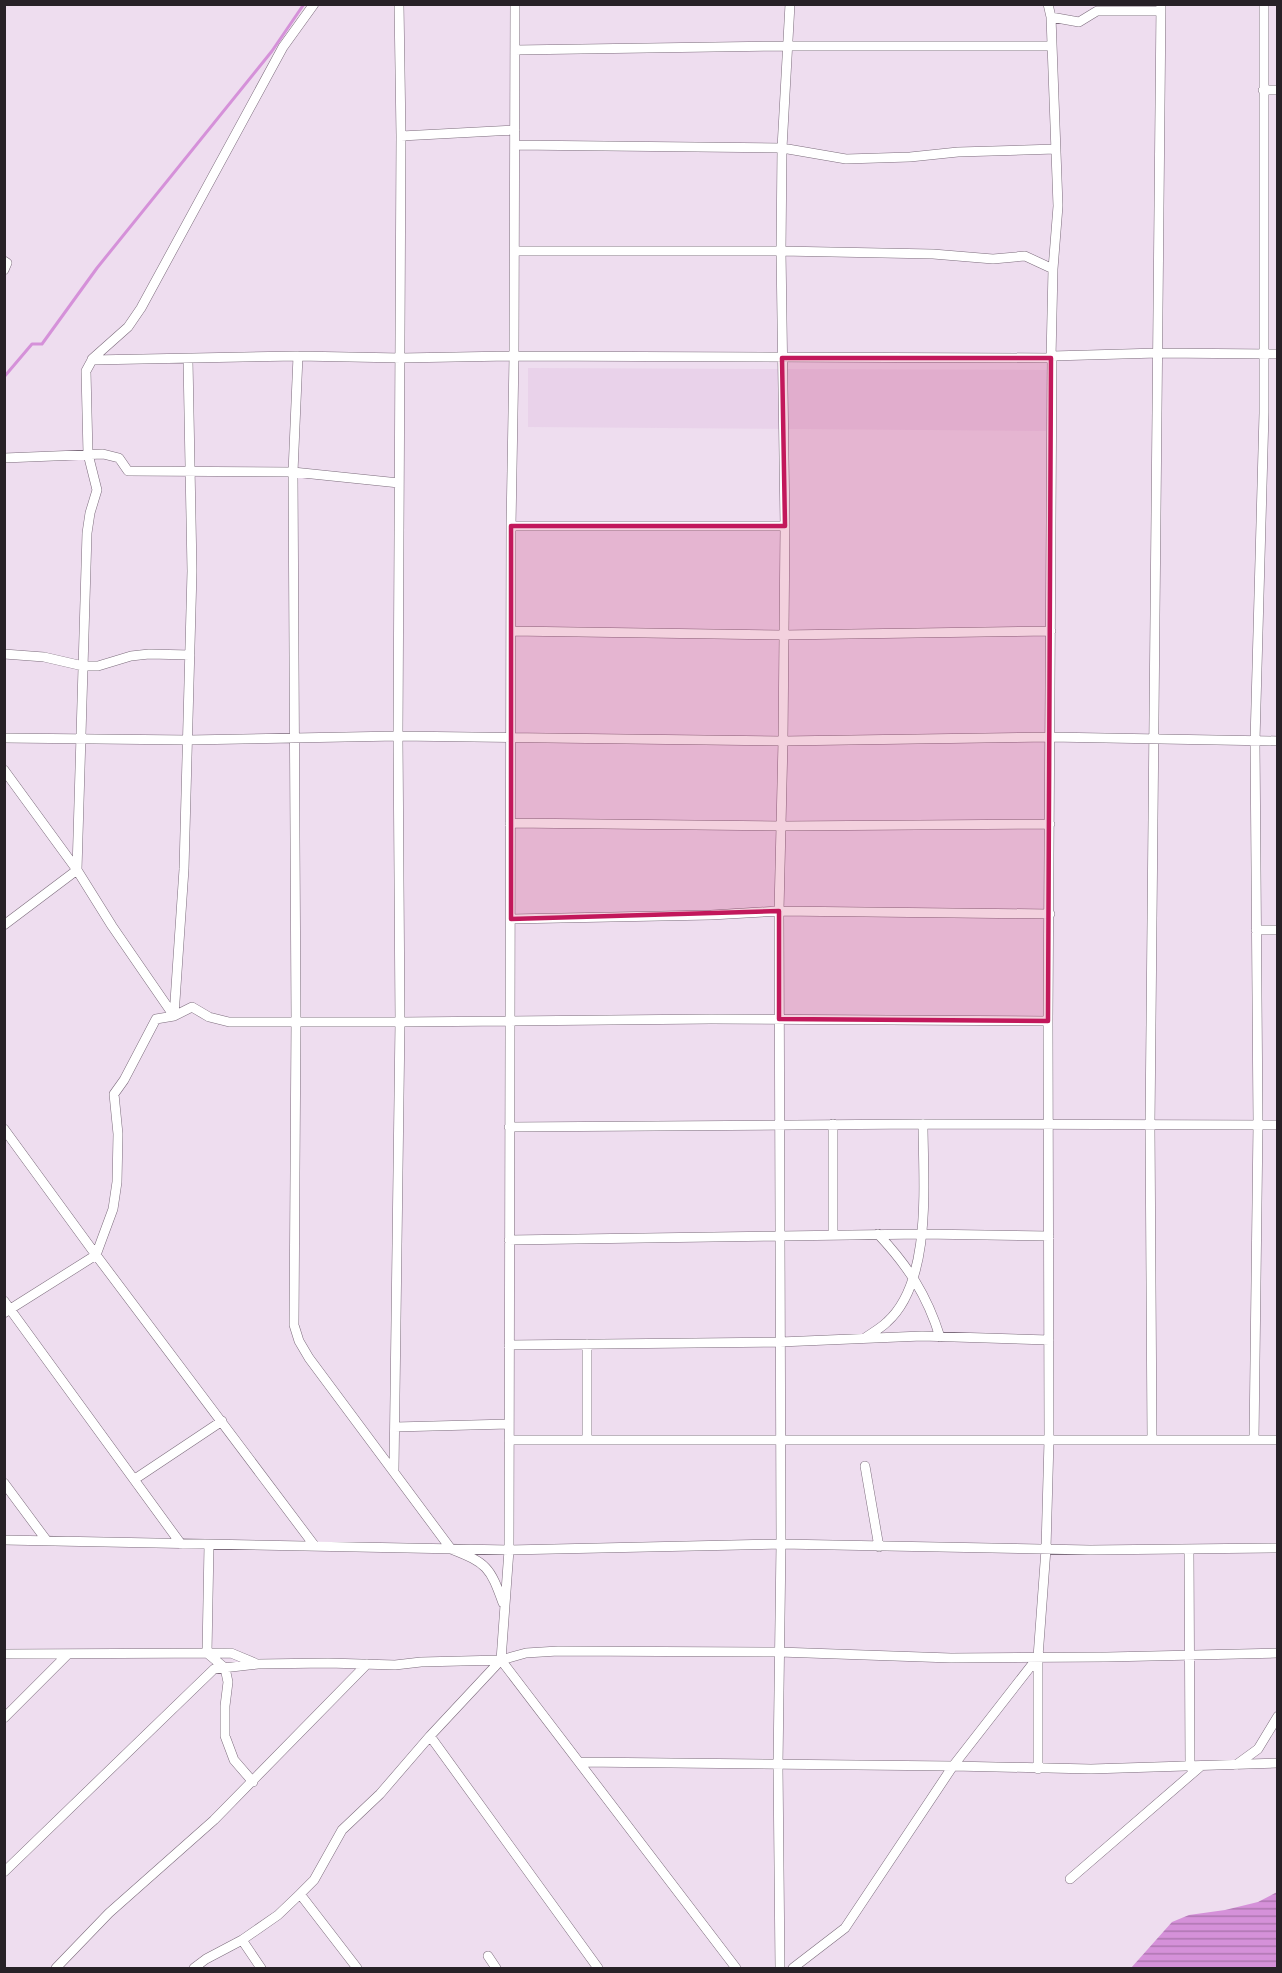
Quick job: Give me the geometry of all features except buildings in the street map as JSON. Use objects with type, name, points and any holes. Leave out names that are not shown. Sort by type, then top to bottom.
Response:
[{"type":"street","points":[[77,870],[87,533],[97,490],[88,454],[86,371],[92,360],[128,327],[141,308],[283,47],[314,4]]},
{"type":"street","points":[[394,1470],[400,1022],[401,135],[399,4]]},
{"type":"street","points":[[194,1968],[242,1940],[278,1915],[314,1880],[342,1830],[378,1796],[501,1660],[509,1550],[510,737],[515,4]]},
{"type":"street","points":[[780,1968],[778,1765],[781,1544],[779,911],[785,526],[781,251],[782,148],[790,4]]},
{"type":"street","points":[[1038,1769],[1038,1657],[1046,1549],[1049,1440],[1048,1021],[1052,357],[1053,269],[1058,206],[1051,17],[1048,4]]},
{"type":"street","points":[[1254,1440],[1258,1125],[1255,741],[1264,353],[1264,4]]},
{"type":"street","points":[[1051,17],[1079,22],[1097,12],[1161,8],[1149,1125],[1152,1440]]},
{"type":"street","points":[[515,50],[787,46],[1052,46]]},
{"type":"street","points":[[1263,90],[1278,90]]},
{"type":"street","points":[[401,135],[515,130]]},
{"type":"street","points":[[515,145],[782,148],[846,159],[1056,149]]},
{"type":"street","points":[[515,251],[781,251],[933,254],[993,259],[1025,256],[1053,269]]},
{"type":"street","points":[[4,261],[7,263],[4,270]]},
{"type":"street","points":[[92,360],[188,360],[298,356],[782,358],[1052,357],[1158,353],[1278,354]]},
{"type":"street","points":[[298,356],[293,472],[296,1020],[294,1324],[299,1341],[309,1358],[451,1549],[478,1560],[494,1576],[505,1608]]},
{"type":"street","points":[[174,1016],[184,869],[189,740],[192,571],[188,360]]},
{"type":"street","points":[[4,458],[88,454],[118,458],[128,471],[293,472],[399,483]]},
{"type":"street","points":[[511,526],[785,526]]},
{"type":"street","points":[[512,631],[783,635],[1051,631]]},
{"type":"street","points":[[4,654],[44,657],[83,666],[98,666],[131,656],[149,654],[190,655]]},
{"type":"street","points":[[4,738],[189,740],[399,736],[783,741],[1050,737],[1278,741]]},
{"type":"street","points":[[4,770],[77,870],[112,926],[174,1016]]},
{"type":"street","points":[[510,824],[782,826],[1050,824]]},
{"type":"street","points":[[4,925],[77,870]]},
{"type":"street","points":[[511,919],[779,911],[1050,914]]},
{"type":"street","points":[[1256,930],[1278,930]]},
{"type":"street","points":[[181,1544],[6,1307],[96,1255],[114,1209],[118,1134],[114,1094],[124,1080],[156,1019],[174,1016],[192,1007],[209,1017],[229,1022],[779,1019],[1048,1021]]},
{"type":"street","points":[[509,1127],[923,1124],[1278,1125]]},
{"type":"street","points":[[864,1339],[889,1321],[908,1294],[914,1278],[922,1234],[923,1124]]},
{"type":"street","points":[[833,1125],[833,1235]]},
{"type":"street","points":[[4,1129],[314,1545]]},
{"type":"street","points":[[509,1240],[878,1234],[1049,1236]]},
{"type":"street","points":[[878,1234],[903,1260],[914,1278],[933,1313],[940,1337]]},
{"type":"street","points":[[509,1345],[780,1342],[940,1337],[1049,1340]]},
{"type":"street","points":[[587,1344],[587,1440]]},
{"type":"street","points":[[135,1479],[222,1421]]},
{"type":"street","points":[[395,1427],[509,1424]]},
{"type":"street","points":[[509,1440],[1278,1440]]},
{"type":"street","points":[[865,1466],[879,1547]]},
{"type":"street","points":[[4,1483],[47,1541]]},
{"type":"street","points":[[4,1540],[509,1550],[781,1544],[1046,1549],[1278,1548]]},
{"type":"street","points":[[207,1653],[209,1545]]},
{"type":"street","points":[[1189,1550],[1190,1767]]},
{"type":"street","points":[[4,1872],[214,1669],[258,1664],[395,1665],[501,1660],[526,1653],[558,1651],[779,1652],[951,1658],[1278,1653]]},
{"type":"street","points":[[207,1653],[225,1668],[228,1682],[225,1736],[234,1760],[253,1782]]},
{"type":"street","points":[[4,1654],[231,1653],[258,1664]]},
{"type":"street","points":[[4,1718],[68,1654]]},
{"type":"street","points":[[793,1968],[845,1928],[953,1766],[1038,1657]]},
{"type":"street","points":[[501,1660],[736,1968]]},
{"type":"street","points":[[56,1968],[110,1913],[253,1782],[367,1664]]},
{"type":"street","points":[[1236,1765],[1258,1749],[1278,1716]]},
{"type":"street","points":[[430,1736],[598,1968]]},
{"type":"street","points":[[580,1762],[1038,1769],[1278,1763]]},
{"type":"street","points":[[1070,1879],[1201,1766]]},
{"type":"street","points":[[300,1894],[357,1968]]},
{"type":"street","points":[[242,1940],[261,1968]]},
{"type":"street","points":[[488,1956],[496,1968]]},
{"type":"highlighted area","points":[[782,358],[1051,358],[1048,1021],[779,1019],[779,911],[511,919],[511,526],[785,526]]},
{"type":"shaded area","points":[[528,368],[1053,370],[1046,431],[528,427]]},
{"type":"shaded area","points":[[1277,1892],[1277,1968],[1131,1968],[1172,1922],[1189,1915],[1258,1902]]},
{"type":"waterway","points":[[4,377],[32,344],[42,344],[97,268],[272,51],[304,4]]}]
